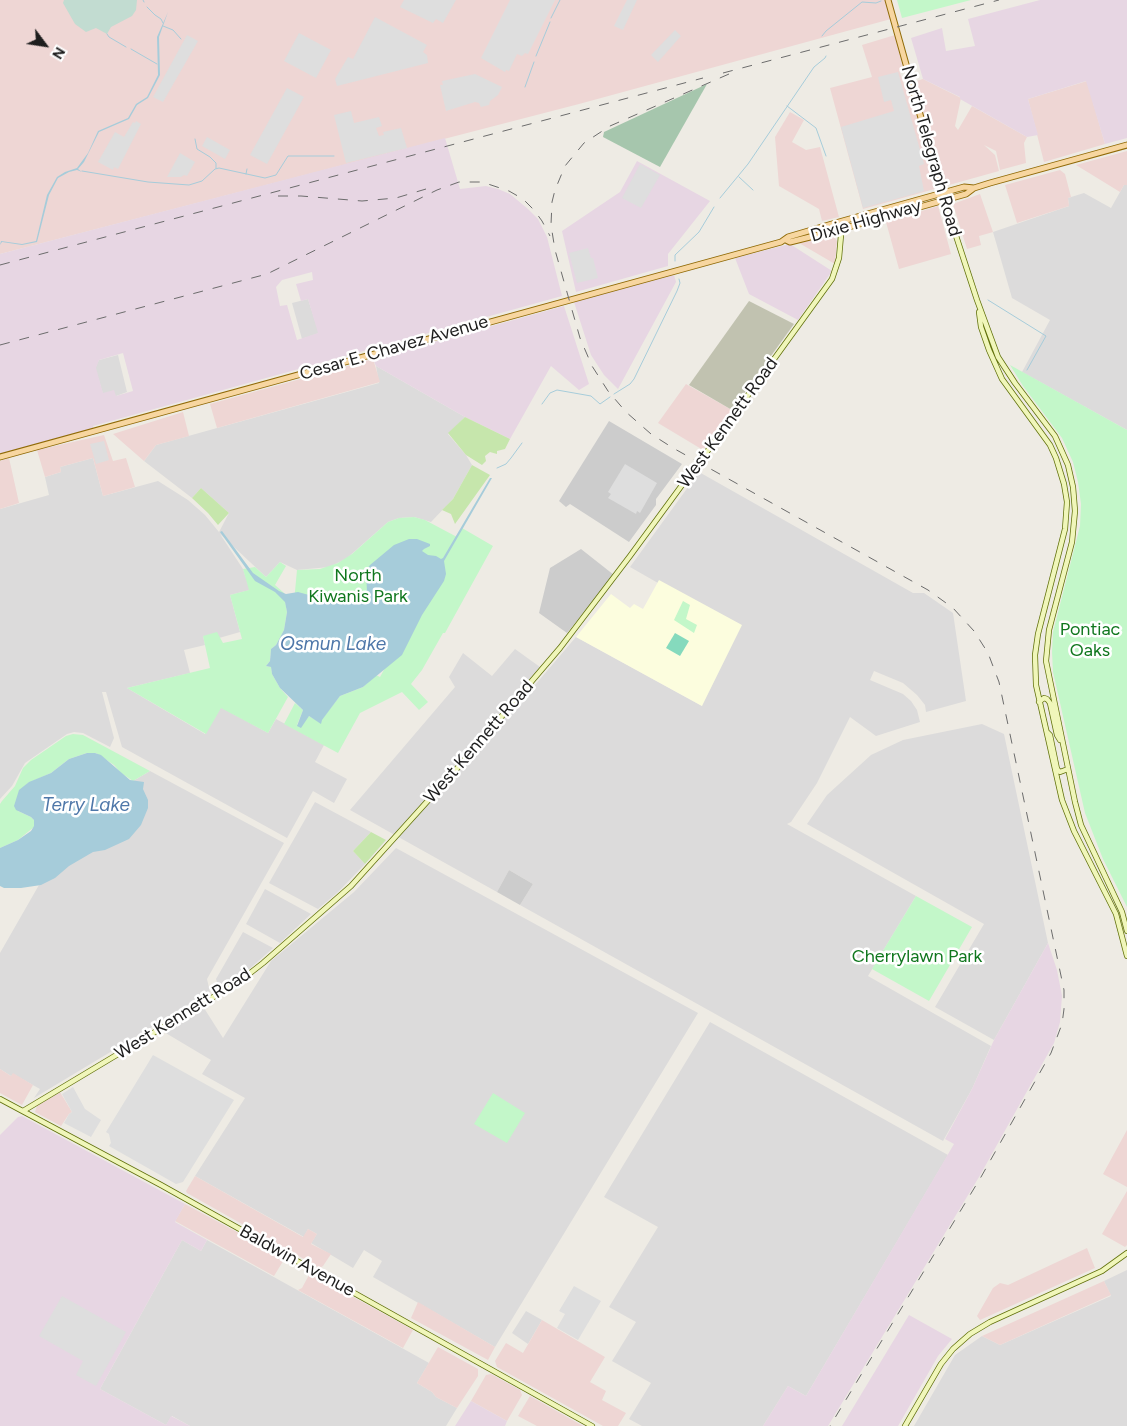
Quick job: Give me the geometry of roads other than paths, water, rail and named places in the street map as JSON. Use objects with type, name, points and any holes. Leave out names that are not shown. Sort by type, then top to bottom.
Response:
[{"type":"main road","name":"North Telegraph Road","points":[[888,0],[942,193]]},
{"type":"main road","name":"Dixie Highway","points":[[787,239],[790,242],[838,230],[966,194],[974,188],[1127,145]]},
{"type":"main road","name":"Dixie Highway","points":[[787,239],[964,187],[974,188]]},
{"type":"main road","points":[[838,230],[838,226],[841,224],[874,213]]},
{"type":"main road","name":"Cesar E. Chavez Avenue","points":[[0,457],[205,402],[426,338],[787,239]]},
{"type":"street","name":"North Telegraph Road","points":[[942,193],[998,357],[1055,436],[1062,449],[1073,487],[1075,511],[1072,542],[1049,630],[1046,661],[1081,825],[1122,912],[1127,931]]},
{"type":"street","name":"West Kennett Road","points":[[23,1111],[245,978],[351,886],[461,764],[560,648],[641,542],[829,283],[836,270],[841,236],[838,230]]},
{"type":"street","name":"North Telegraph Road","points":[[977,300],[982,327],[999,373],[1050,445],[1064,484],[1067,502],[1066,529],[1038,634],[1035,655],[1039,702],[1062,800],[1074,831],[1116,914],[1127,956]]},
{"type":"street","points":[[1039,702],[1044,698],[1050,703],[1058,735],[1062,743]]},
{"type":"street","points":[[1045,729],[1050,735],[1058,769],[1060,772],[1068,769]]},
{"type":"street","name":"Baldwin Avenue","points":[[0,1099],[161,1185],[592,1426]]},
{"type":"street","points":[[905,1426],[941,1364],[957,1344],[990,1322],[1102,1271],[1127,1253]]},
{"type":"water","points":[[168,12],[159,37],[160,75],[148,98],[137,105],[129,119],[99,132],[84,162],[78,169],[82,172],[77,170],[69,172],[58,178],[49,195],[37,242],[22,245],[2,242],[0,245],[1,241],[22,244],[36,241],[47,195],[57,177],[77,168],[88,153],[98,131],[128,118],[136,104],[147,97],[158,75],[157,37]]},
{"type":"water","name":"Osmun Lake","points":[[490,478],[492,478],[444,561],[446,574],[444,581],[422,615],[402,655],[363,687],[340,696],[321,724],[309,716],[301,728],[297,726],[303,710],[280,688],[272,674],[271,667],[266,666],[270,661],[271,649],[276,645],[284,630],[287,612],[285,602],[275,592],[255,581],[220,532],[222,531],[253,573],[279,591],[286,594],[298,592],[309,595],[331,592],[358,597],[365,595],[367,592],[366,571],[370,565],[394,545],[409,539],[417,539],[430,544],[430,546],[422,551],[428,555],[443,558]]},
{"type":"water","name":"Terry Lake","points":[[87,753],[101,755],[130,780],[144,782],[143,789],[148,800],[148,808],[141,825],[129,839],[105,850],[93,852],[69,866],[55,878],[41,885],[21,888],[4,888],[0,886],[0,848],[18,840],[31,831],[34,826],[34,820],[31,817],[16,810],[14,806],[19,790],[29,782],[51,773],[69,759]]},
{"type":"waterway","points":[[551,18],[560,0]]},
{"type":"waterway","points":[[822,36],[862,2],[876,3],[881,1]]},
{"type":"waterway","points":[[147,7],[163,23]]},
{"type":"waterway","points":[[536,56],[550,22]]},
{"type":"waterway","points":[[163,26],[173,30],[181,39]]},
{"type":"waterway","points":[[107,34],[126,47]]},
{"type":"waterway","points":[[131,49],[157,64]]},
{"type":"waterway","points":[[720,198],[748,164],[814,67],[826,56]]},
{"type":"waterway","points":[[525,87],[534,62]]},
{"type":"waterway","points":[[787,106],[816,128],[826,156]]},
{"type":"waterway","points":[[195,139],[197,149],[210,157],[216,163],[216,168]]},
{"type":"waterway","points":[[82,171],[148,182],[189,185],[202,181],[215,169],[219,168],[265,178],[276,175],[288,156],[334,156]]},
{"type":"waterway","points":[[246,174],[247,169]]},
{"type":"waterway","points":[[739,177],[753,190]]},
{"type":"waterway","points":[[675,261],[675,255],[699,232],[714,207]]},
{"type":"waterway","points":[[614,394],[630,384],[634,379],[677,291],[680,283],[679,279]]},
{"type":"waterway","points":[[988,300],[1046,336],[1027,370]]},
{"type":"waterway","points":[[542,404],[550,393],[557,390],[591,396],[600,404],[610,397]]},
{"type":"waterway","points":[[497,468],[506,464],[522,443]]},
{"type":"railway","points":[[723,73],[999,0]]},
{"type":"railway","points":[[729,74],[610,126],[584,143],[565,166],[552,202],[551,225],[555,250],[580,338],[592,366],[608,391],[626,412],[651,434],[928,590],[953,608],[974,631],[988,653],[999,682],[1064,990],[1062,1024],[1051,1053],[981,1177],[830,1426]]},
{"type":"railway","points":[[0,265],[703,78]]},
{"type":"railway","points":[[0,345],[267,274],[437,190],[459,182],[482,182],[509,191],[523,199],[534,210],[550,236]]},
{"type":"railway","points":[[278,196],[362,201],[396,198],[426,189]]},
{"type":"park label","name":"North Kiwanis Park","points":[[358,586]]},
{"type":"park label","name":"Pontiac Oaks","points":[[1090,640]]},
{"type":"park label","name":"Cherrylawn Park","points":[[917,957]]}]
